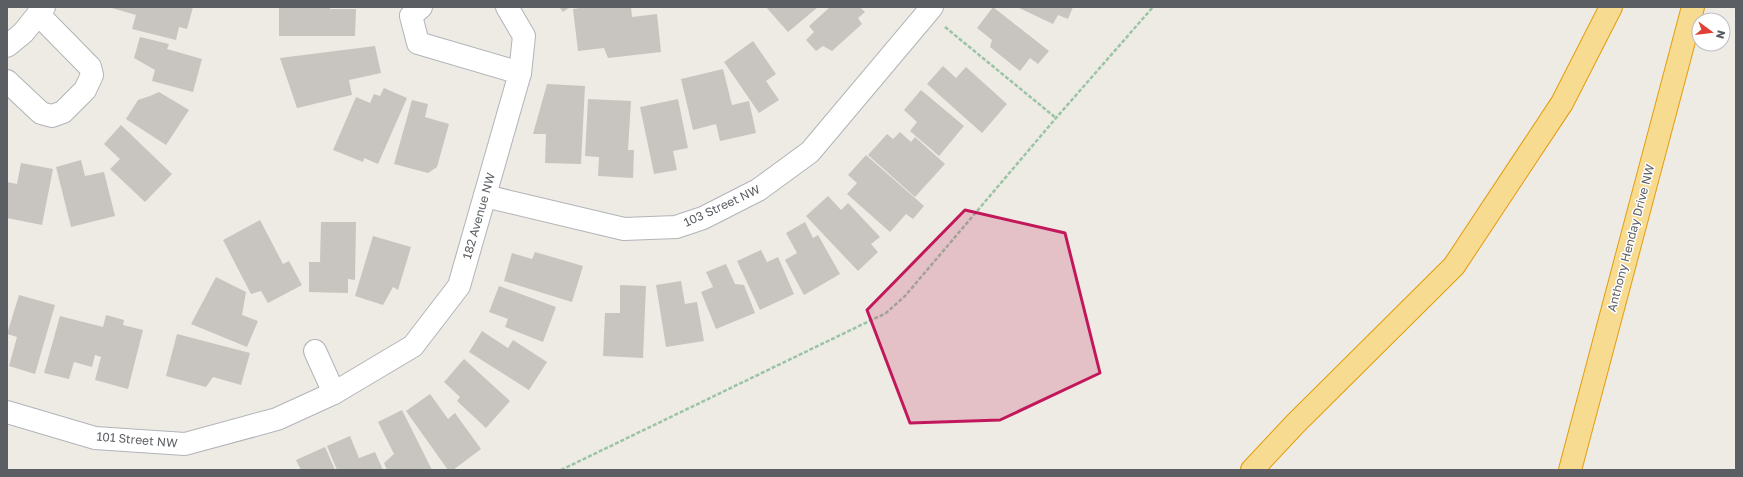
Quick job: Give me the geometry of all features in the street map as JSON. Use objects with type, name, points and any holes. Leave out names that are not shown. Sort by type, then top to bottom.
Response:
[{"type":"highway","points":[[1252,470],[1300,419],[1454,266],[1562,103],[1611,7]]},
{"type":"highway","name":"Anthony Henday Drive NW","points":[[1570,470],[1693,7]]},
{"type":"street","points":[[421,7],[411,16],[418,44],[520,73]]},
{"type":"street","name":"182 Avenue NW","points":[[413,346],[459,286],[520,73],[524,36],[508,7]]},
{"type":"street","name":"103 Street NW","points":[[485,196],[624,229],[676,227],[703,218],[758,190],[810,152],[930,10]]},
{"type":"street","points":[[7,46],[22,33],[41,11],[90,67],[92,75],[85,90],[63,112],[52,116],[41,113],[7,81]]},
{"type":"street","name":"101 Street NW","points":[[7,412],[95,438],[185,444],[277,419],[334,393],[413,346]]},
{"type":"street","points":[[315,351],[334,393]]},
{"type":"path","points":[[561,470],[886,314],[905,296],[1056,118],[1153,7]]},
{"type":"path","points":[[930,10],[1056,118]]},
{"type":"highlighted area","points":[[965,210],[1065,233],[1100,373],[1000,420],[910,423],[867,310]]},
{"type":"building","points":[[112,7],[193,7],[187,29],[179,27],[176,40],[132,29],[136,15]]},
{"type":"building","points":[[279,7],[330,7],[330,9],[356,9],[355,36],[279,36]]},
{"type":"building","points":[[559,7],[570,7],[563,12]]},
{"type":"building","points":[[586,7],[631,7],[632,17],[657,14],[661,52],[608,58],[604,48],[578,51],[573,9]]},
{"type":"building","points":[[766,7],[818,7],[788,32]]},
{"type":"building","points":[[830,7],[860,7],[865,12],[858,18],[862,24],[832,51],[823,46],[816,51],[806,40],[814,32],[809,26]]},
{"type":"building","points":[[993,7],[1049,51],[1038,64],[1030,58],[1020,71],[990,47],[992,40],[977,28]]},
{"type":"building","points":[[1017,7],[1073,7],[1068,19],[1058,15],[1053,24]]},
{"type":"building","points":[[140,37],[169,44],[167,49],[202,59],[193,92],[152,81],[155,70],[134,58]]},
{"type":"building","points":[[753,41],[776,74],[766,81],[779,100],[759,113],[724,62]]},
{"type":"building","points":[[375,46],[381,73],[349,80],[352,95],[297,108],[280,58]]},
{"type":"building","points":[[943,66],[956,78],[966,67],[1007,104],[982,133],[927,84]]},
{"type":"building","points":[[723,69],[732,105],[749,101],[756,133],[720,141],[716,124],[693,130],[681,79]]},
{"type":"building","points":[[547,84],[585,86],[581,164],[545,163],[546,134],[533,134]]},
{"type":"building","points":[[384,88],[407,98],[378,164],[364,158],[363,162],[333,150],[356,97],[370,103],[374,94],[380,96]]},
{"type":"building","points":[[921,90],[964,126],[939,156],[910,131],[917,122],[904,110]]},
{"type":"building","points":[[159,92],[189,110],[166,145],[126,119],[138,100]]},
{"type":"building","points":[[588,99],[631,101],[628,150],[634,150],[633,178],[598,176],[599,157],[585,156]]},
{"type":"building","points":[[678,99],[688,148],[673,151],[677,170],[654,174],[640,107]]},
{"type":"building","points":[[412,100],[428,104],[425,117],[449,124],[437,167],[428,173],[394,164]]},
{"type":"building","points":[[121,125],[172,174],[145,202],[110,169],[120,159],[104,144]]},
{"type":"building","points":[[900,132],[911,142],[915,137],[945,164],[915,197],[868,155],[887,134],[893,139]]},
{"type":"building","points":[[866,155],[924,206],[913,219],[906,214],[890,232],[847,194],[857,183],[848,175]]},
{"type":"building","points":[[81,160],[85,176],[104,172],[115,216],[71,227],[56,167]]},
{"type":"building","points":[[21,163],[53,169],[42,225],[7,218],[7,182],[17,184]]},
{"type":"building","points":[[828,196],[841,210],[848,203],[880,237],[871,244],[878,252],[858,271],[806,216]]},
{"type":"building","points":[[260,220],[283,264],[289,261],[302,285],[268,303],[261,291],[251,294],[223,240]]},
{"type":"building","points":[[321,222],[356,222],[355,280],[348,279],[348,293],[309,292],[309,262],[320,262]]},
{"type":"building","points":[[805,222],[813,238],[818,235],[840,274],[804,295],[785,260],[797,253],[786,233]]},
{"type":"building","points":[[373,236],[411,247],[398,290],[393,287],[383,305],[355,296]]},
{"type":"building","points":[[761,250],[767,262],[778,257],[794,294],[760,310],[737,261]]},
{"type":"building","points":[[535,252],[583,266],[572,302],[504,281],[512,253],[532,259]]},
{"type":"building","points":[[726,264],[735,284],[744,285],[755,313],[716,329],[701,292],[713,287],[706,272]]},
{"type":"building","points":[[216,277],[246,292],[242,315],[258,321],[247,347],[191,324]]},
{"type":"building","points":[[681,281],[685,304],[697,302],[704,341],[666,347],[656,285]]},
{"type":"building","points":[[620,285],[646,286],[643,358],[603,356],[605,313],[620,313]]},
{"type":"building","points":[[499,286],[556,307],[543,342],[505,327],[508,319],[489,312]]},
{"type":"building","points":[[19,295],[55,305],[35,374],[9,366],[17,337],[7,334]]},
{"type":"building","points":[[106,315],[124,320],[123,325],[143,330],[128,389],[95,380],[101,357],[95,355],[92,367],[74,362],[69,379],[44,373],[60,316],[103,327]]},
{"type":"building","points":[[482,331],[508,348],[513,340],[547,362],[529,390],[469,352]]},
{"type":"building","points":[[177,334],[250,353],[241,385],[213,377],[206,387],[166,376]]},
{"type":"building","points":[[464,359],[510,401],[486,428],[457,401],[460,397],[444,382]]},
{"type":"building","points":[[430,394],[448,419],[455,413],[481,449],[453,470],[448,470],[406,411]]},
{"type":"building","points":[[402,410],[432,470],[387,470],[384,463],[394,454],[378,422]]},
{"type":"building","points":[[350,436],[359,458],[375,452],[383,470],[337,470],[327,446]]},
{"type":"building","points":[[325,447],[335,470],[301,470],[296,460]]}]
